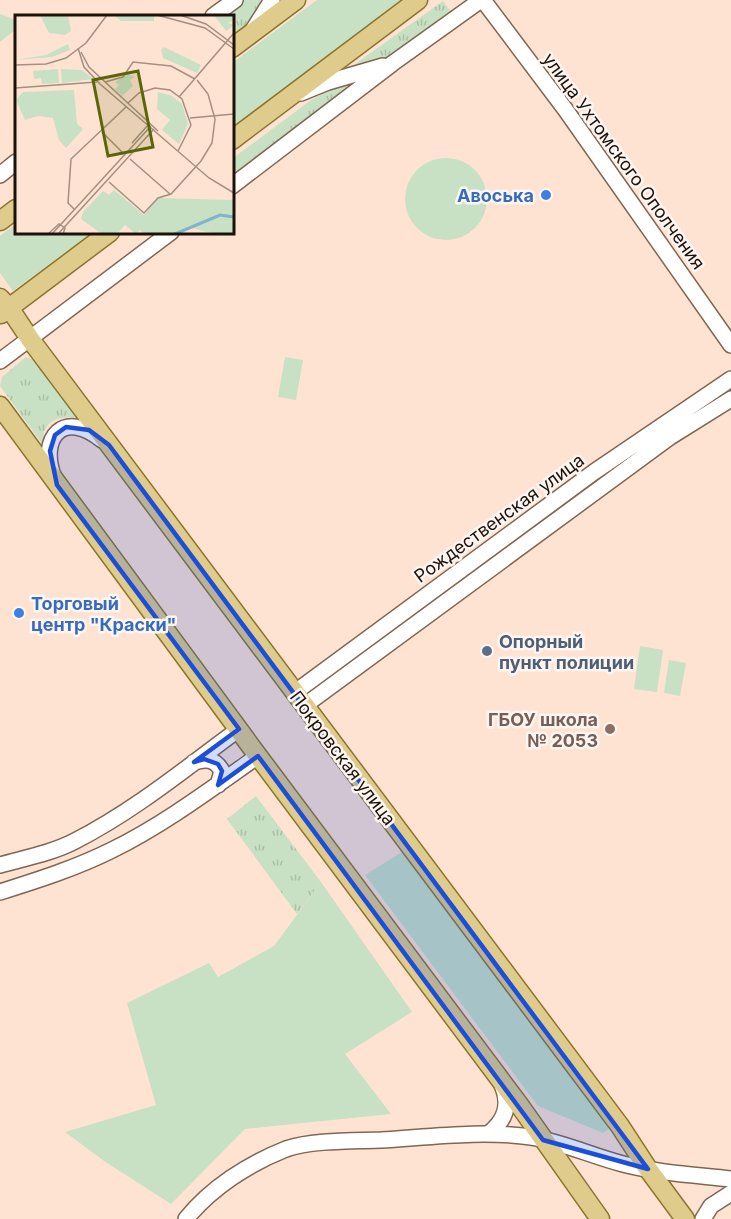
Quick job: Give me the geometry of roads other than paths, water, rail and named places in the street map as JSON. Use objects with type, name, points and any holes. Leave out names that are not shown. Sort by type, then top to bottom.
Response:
[{"type":"main road","points":[[234,47],[297,0]]},
{"type":"main road","points":[[234,138],[418,0]]},
{"type":"main road","points":[[0,221],[15,210]]},
{"type":"main road","points":[[3,307],[107,234]]},
{"type":"main road","name":"Покровская улица","points":[[3,307],[30,339],[621,1126],[648,1169],[685,1219]]},
{"type":"main road","points":[[0,406],[258,756],[500,1078],[600,1219]]},
{"type":"street","points":[[214,15],[235,0]]},
{"type":"street","points":[[249,36],[272,0]]},
{"type":"street","points":[[234,184],[393,63],[482,0]]},
{"type":"street","name":"улица Ухтомского Ополчения","points":[[482,0],[565,109],[731,345]]},
{"type":"street","points":[[284,100],[328,82],[393,63]]},
{"type":"street","points":[[0,175],[15,163]]},
{"type":"street","points":[[0,361],[168,234]]},
{"type":"street","name":"Рождественская улица","points":[[299,700],[594,472],[731,380]]},
{"type":"street","name":"Рождественская улица","points":[[299,700],[670,438],[731,399]]},
{"type":"street","points":[[57,485],[51,470],[50,452],[53,439],[59,431],[66,427],[80,427],[89,430],[109,445]]},
{"type":"street","points":[[0,865],[73,842],[122,814],[239,729]]},
{"type":"street","points":[[0,891],[50,876],[112,850],[218,784],[258,756]]},
{"type":"street","points":[[194,762],[204,759],[218,764],[222,771],[218,784]]},
{"type":"street","points":[[488,1134],[498,1127],[505,1115],[507,1098],[500,1078]]},
{"type":"street","points":[[186,1219],[222,1184],[250,1166],[288,1149],[325,1143],[488,1134],[520,1136],[543,1140],[648,1169],[731,1179]]},
{"type":"street","points":[[703,1219],[711,1206],[731,1192]]},
{"type":"place","name":"Авоська","points":[[546,195]]},
{"type":"place","name":"Торговый центр \"Краски\"","points":[[19,613]]},
{"type":"place","name":"Опорный пункт полиции","points":[[487,651]]},
{"type":"place","name":"ГБОУ школа № 2053","points":[[610,729]]}]
